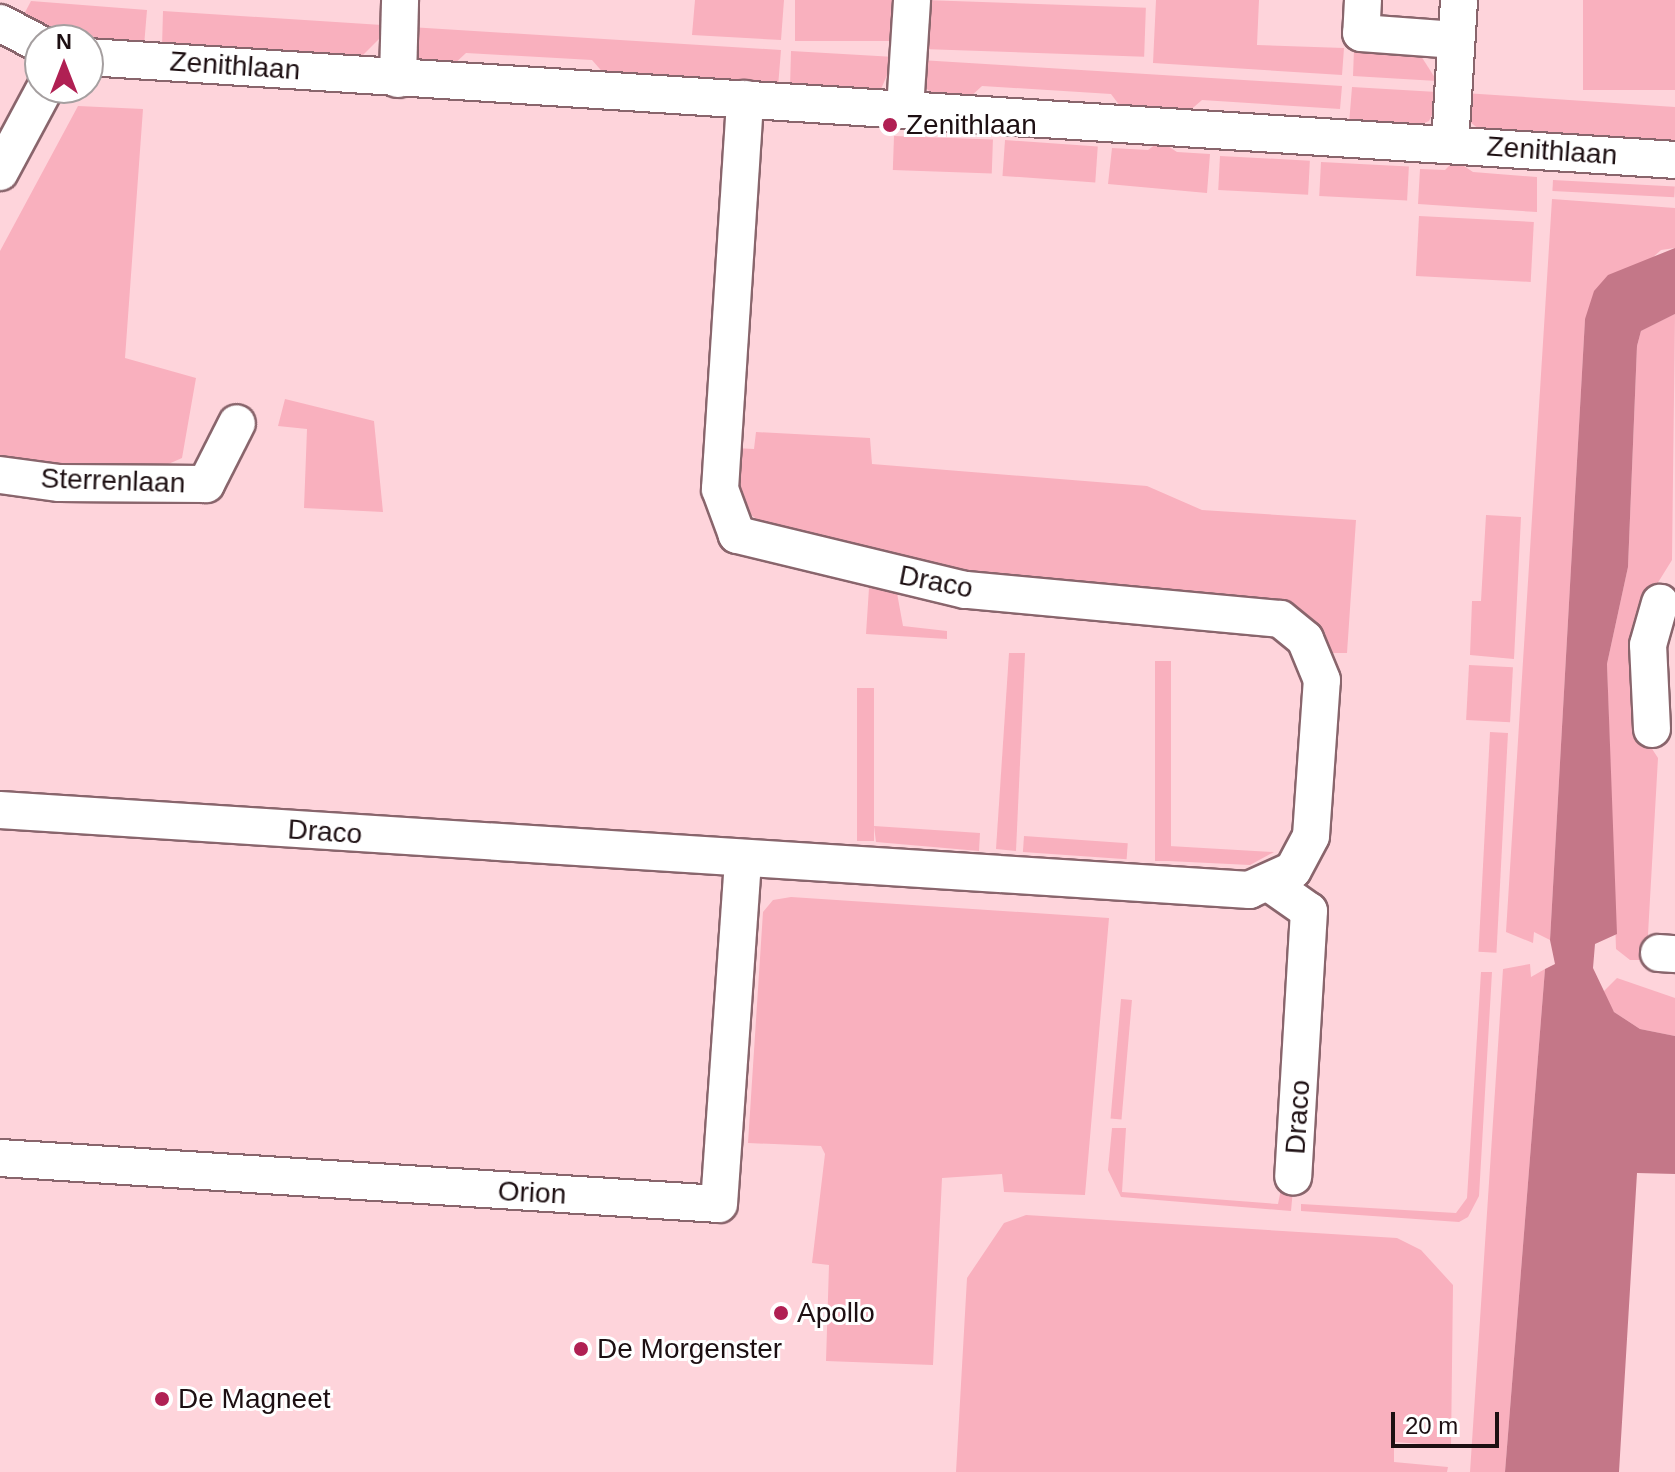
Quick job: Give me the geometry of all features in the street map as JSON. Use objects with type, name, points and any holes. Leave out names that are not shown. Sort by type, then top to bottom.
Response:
[{"type":"street","points":[[398,79],[400,0]]},
{"type":"street","points":[[905,109],[912,0]]},
{"type":"street","points":[[1363,0],[1361,33],[1456,40]]},
{"type":"street","points":[[1450,144],[1459,0]]},
{"type":"street","points":[[0,23],[24,36]]},
{"type":"street","name":"Zenithlaan","points":[[104,58],[1675,160]]},
{"type":"street","name":"Draco","points":[[0,810],[1249,890],[1272,885],[1293,870],[1311,836],[1322,680],[1305,639],[1280,619],[965,590],[737,535],[720,489],[745,99]]},
{"type":"street","points":[[0,172],[36,104]]},
{"type":"street","name":"Sterrenlaan","points":[[0,475],[59,483],[206,484],[237,423]]},
{"type":"street","points":[[1652,729],[1661,663],[1660,603]]},
{"type":"street","name":"Orion","points":[[0,1158],[719,1204],[743,858]]},
{"type":"street","name":"Draco","points":[[1272,885],[1309,911],[1293,1177]]},
{"type":"shaded area","points":[[695,0],[784,0],[781,40],[692,35]]},
{"type":"shaded area","points":[[795,0],[898,0],[898,41],[795,41]]},
{"type":"shaded area","points":[[924,0],[1146,8],[1144,57],[922,49]]},
{"type":"shaded area","points":[[1156,0],[1259,0],[1257,45],[1344,48],[1342,75],[1153,63]]},
{"type":"shaded area","points":[[1583,0],[1675,0],[1675,90],[1583,90]]},
{"type":"shaded area","points":[[31,1],[147,10],[144,46],[104,42],[104,24],[33,24],[22,18]]},
{"type":"shaded area","points":[[163,11],[382,25],[382,36],[358,60],[162,47]]},
{"type":"shaded area","points":[[410,27],[781,50],[778,87],[606,76],[592,60],[466,53],[452,66],[422,61],[415,54]]},
{"type":"shaded area","points":[[1354,49],[1421,56],[1437,81],[1353,76]]},
{"type":"shaded area","points":[[791,51],[895,57],[881,89],[868,93],[790,88]]},
{"type":"shaded area","points":[[920,60],[1342,86],[1340,109],[1202,100],[1187,113],[1123,110],[1111,94],[982,86],[968,99],[938,97],[924,87]]},
{"type":"shaded area","points":[[1352,87],[1437,92],[1436,107],[1429,121],[1413,128],[1349,124]]},
{"type":"shaded area","points":[[1464,93],[1675,107],[1675,145],[1483,132],[1466,119]]},
{"type":"shaded area","points":[[78,106],[143,109],[125,358],[196,378],[182,458],[157,469],[114,474],[0,461],[0,251]]},
{"type":"shaded area","points":[[894,136],[993,139],[992,173],[893,170]]},
{"type":"shaded area","points":[[1005,140],[1098,146],[1095,182],[1002,176]]},
{"type":"shaded area","points":[[1160,141],[1177,152],[1210,154],[1207,193],[1108,184],[1112,148],[1148,150]]},
{"type":"shaded area","points":[[1220,156],[1310,161],[1308,195],[1218,190]]},
{"type":"shaded area","points":[[1455,160],[1473,172],[1537,177],[1537,212],[1418,204],[1420,169],[1445,170]]},
{"type":"shaded area","points":[[1321,162],[1409,167],[1407,201],[1319,196]]},
{"type":"shaded area","points":[[1553,180],[1675,186],[1674,197],[1552,191]]},
{"type":"shaded area","points":[[1552,199],[1675,208],[1675,248],[1661,250],[1585,319],[1550,940],[1534,932],[1533,943],[1506,932]]},
{"type":"shaded area","points":[[1419,216],[1534,222],[1531,282],[1416,276]]},
{"type":"shaded area","points":[[1675,248],[1675,314],[1641,331],[1637,346],[1628,567],[1607,664],[1617,934],[1595,944],[1593,968],[1614,1012],[1640,1029],[1675,1036],[1675,1174],[1637,1173],[1619,1472],[1505,1472],[1545,969],[1555,964],[1550,940],[1585,319],[1594,291],[1608,275]]},
{"type":"shaded area","points":[[1675,314],[1672,560],[1644,605],[1645,738],[1658,758],[1647,960],[1630,960],[1616,949],[1607,664],[1628,567],[1637,346],[1641,331]]},
{"type":"shaded area","points":[[285,399],[374,421],[383,512],[304,508],[307,429],[278,426]]},
{"type":"shaded area","points":[[756,432],[870,438],[872,464],[1147,486],[1202,510],[1356,520],[1347,653],[1330,653],[1320,633],[996,579],[770,529],[747,512],[734,484],[734,448],[754,449]]},
{"type":"shaded area","points":[[1486,515],[1521,517],[1514,659],[1470,655],[1472,601],[1481,601]]},
{"type":"shaded area","points":[[869,588],[897,593],[903,626],[947,631],[947,639],[866,634]]},
{"type":"shaded area","points":[[1009,653],[1025,653],[1016,851],[996,849]]},
{"type":"shaded area","points":[[1155,661],[1171,661],[1171,861],[1155,861]]},
{"type":"shaded area","points":[[1469,665],[1513,667],[1510,722],[1466,720]]},
{"type":"shaded area","points":[[857,688],[874,688],[874,841],[857,841]]},
{"type":"shaded area","points":[[1490,732],[1508,733],[1496,953],[1478,952]]},
{"type":"shaded area","points":[[874,826],[980,833],[979,851],[876,842]]},
{"type":"shaded area","points":[[1024,836],[1128,843],[1127,859],[1023,852]]},
{"type":"shaded area","points":[[1169,846],[1274,852],[1250,865],[1168,861]]},
{"type":"shaded area","points":[[791,897],[1109,918],[1085,1195],[1004,1192],[1002,1174],[942,1178],[933,1365],[826,1361],[829,1265],[812,1263],[825,1154],[821,1146],[748,1143],[763,912],[773,900]]},
{"type":"shaded area","points":[[1530,964],[1531,977],[1545,969],[1505,1472],[1470,1472],[1503,969]]},
{"type":"shaded area","points":[[1481,972],[1492,972],[1479,1196],[1468,1217],[1459,1222],[1301,1211],[1301,1204],[1456,1213],[1467,1198]]},
{"type":"shaded area","points":[[1617,978],[1675,998],[1675,1036],[1640,1029],[1614,1012],[1603,992]]},
{"type":"shaded area","points":[[1121,999],[1132,1000],[1121,1120],[1111,1119]]},
{"type":"shaded area","points":[[1112,1128],[1126,1128],[1122,1192],[1278,1204],[1281,1189],[1293,1189],[1291,1211],[1121,1197],[1108,1170]]},
{"type":"shaded area","points":[[1026,1215],[1397,1238],[1421,1250],[1453,1285],[1451,1446],[1394,1442],[1394,1462],[1448,1467],[1447,1472],[956,1472],[967,1278],[1004,1223]]},
{"type":"place","name":"Zenithlaan","points":[[890,125]]},
{"type":"place","name":"Apollo","points":[[781,1313]]},
{"type":"place","name":"De Morgenster","points":[[581,1349]]},
{"type":"place","name":"De Magneet","points":[[162,1399]]}]
